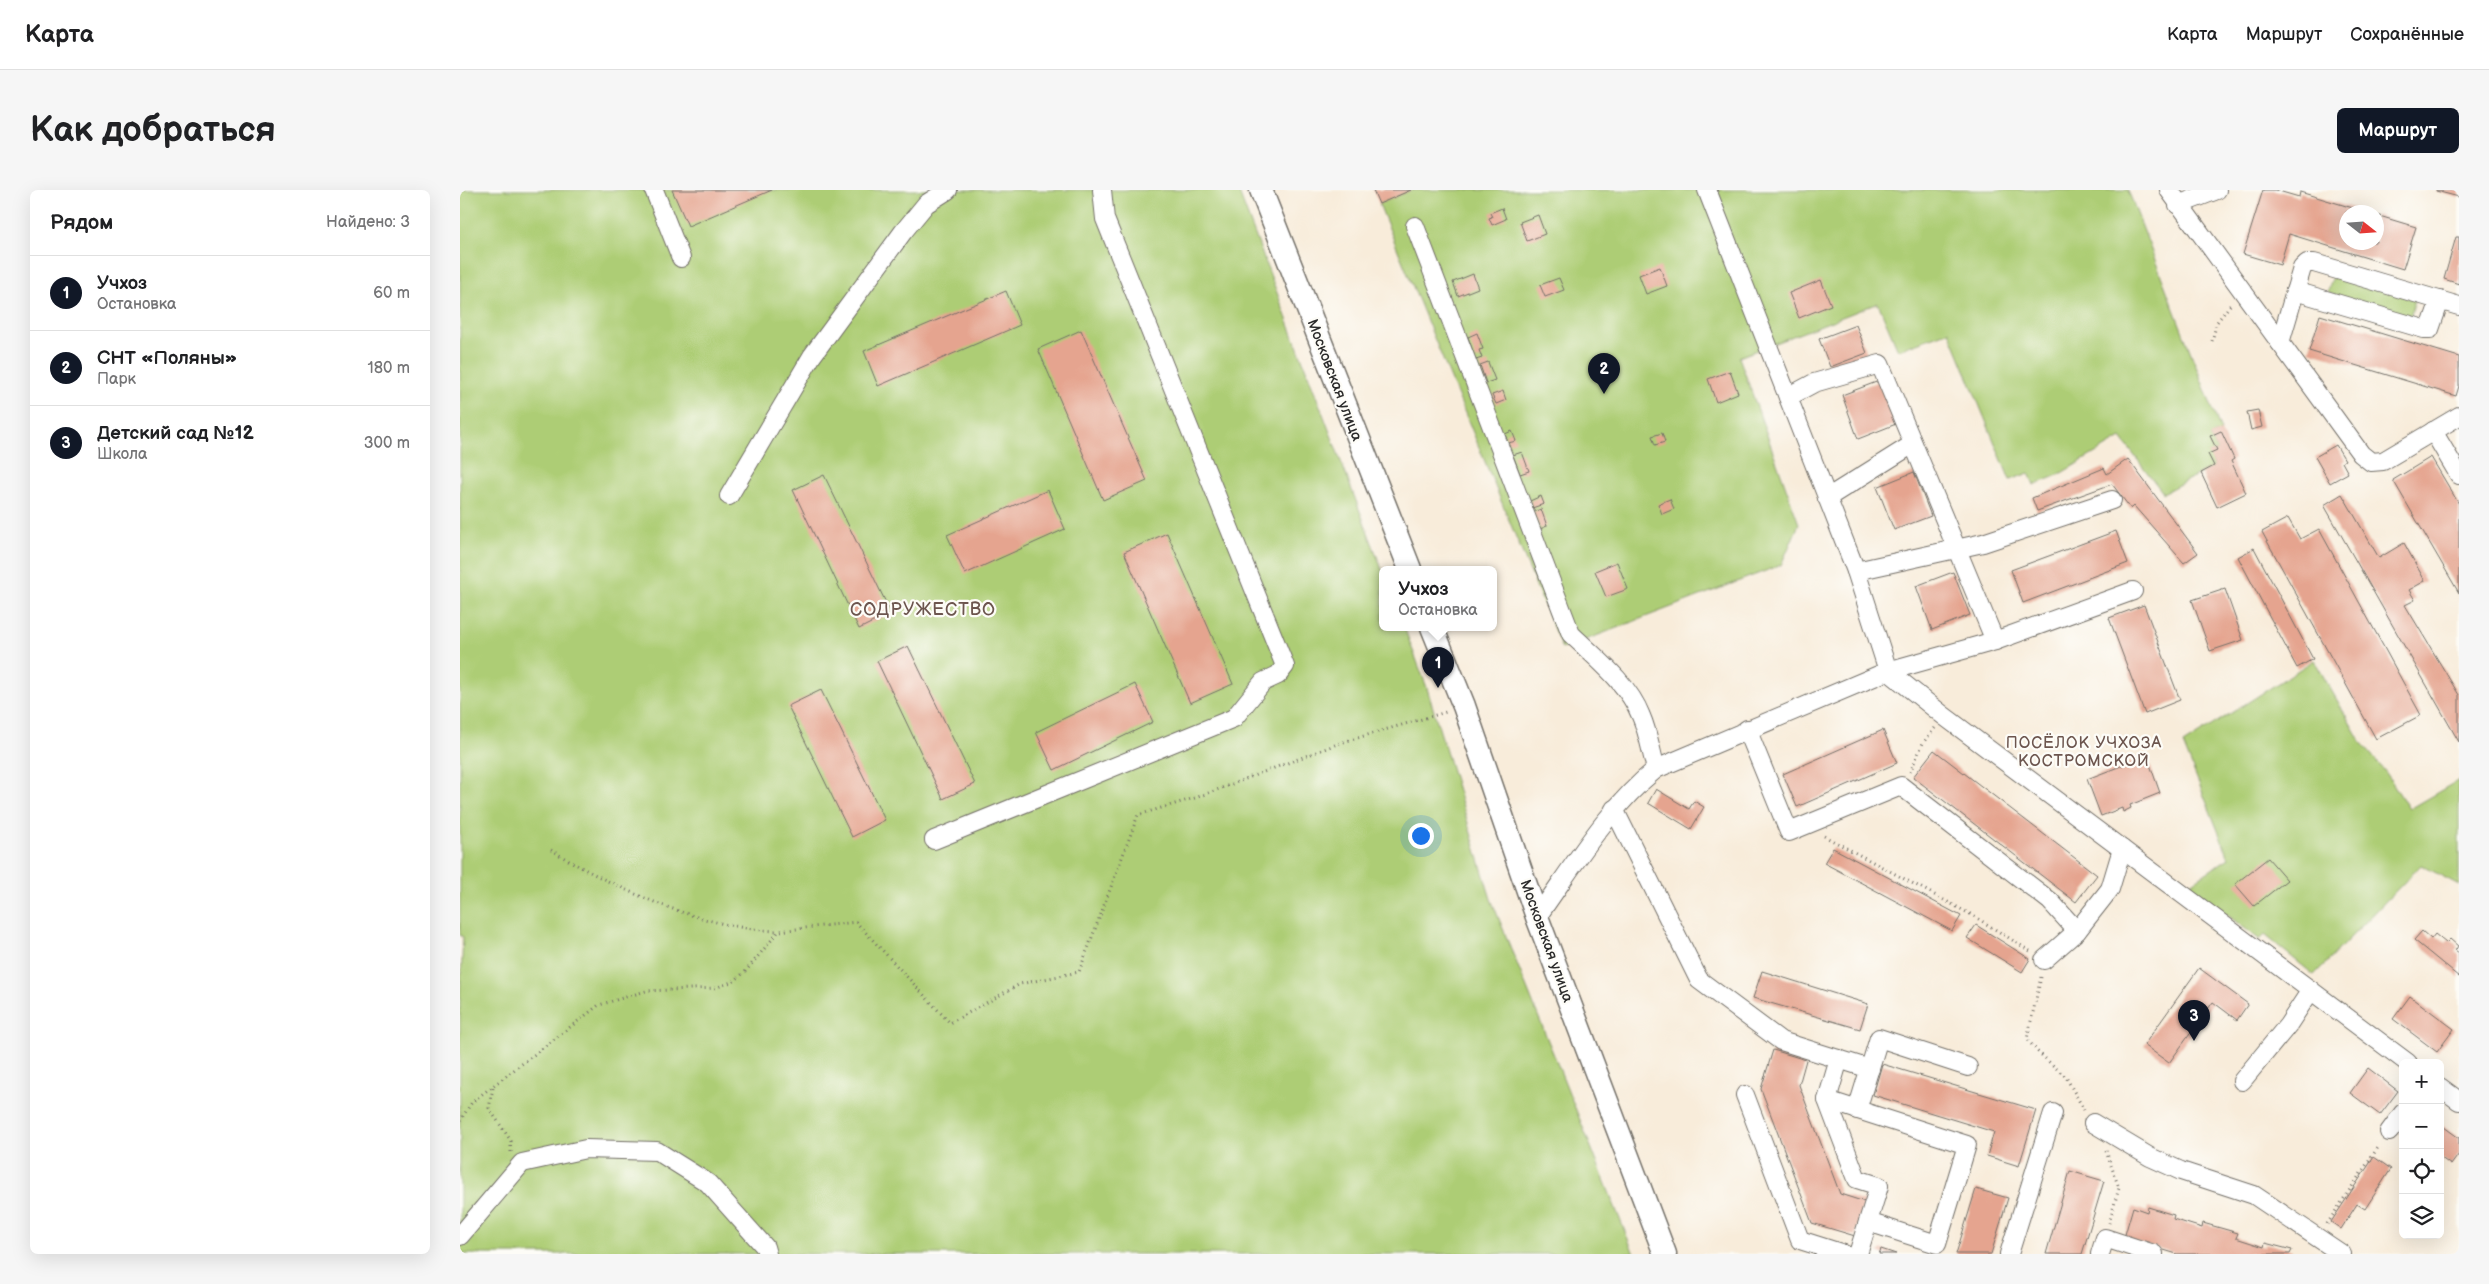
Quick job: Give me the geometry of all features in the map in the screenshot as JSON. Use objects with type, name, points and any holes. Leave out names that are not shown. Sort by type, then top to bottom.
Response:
[{"type":"main road","name":"Московская улица","points":[[1261,190],[1409,566]]},
{"type":"main road","name":"Московская улица","points":[[1434,631],[1464,706],[1537,917],[1665,1254]]},
{"type":"street","points":[[654,190],[681,258]]},
{"type":"street","points":[[730,496],[812,356],[903,232],[926,204],[948,190]]},
{"type":"street","points":[[934,840],[1234,718],[1263,682],[1278,675],[1285,666],[1106,219],[1102,190]]},
{"type":"street","points":[[1707,190],[1856,571],[1888,671],[1944,716],[2403,1059]]},
{"type":"street","points":[[2217,190],[2174,197],[2361,454],[2371,462],[2383,461],[2459,416]]},
{"type":"street","points":[[1416,226],[1571,634],[1620,684],[1634,702],[1642,717],[1656,769]]},
{"type":"street","points":[[2280,343],[2302,268],[2307,263],[2314,263],[2459,306]]},
{"type":"street","points":[[2295,290],[2424,329],[2430,329],[2433,325],[2440,300]]},
{"type":"street","points":[[1788,397],[1814,383],[1880,364],[1996,641]]},
{"type":"street","points":[[2433,431],[2459,475]]},
{"type":"street","points":[[1828,498],[1913,444]]},
{"type":"street","points":[[1856,571],[1983,543],[2112,500]]},
{"type":"street","points":[[1537,917],[1614,809],[1634,787],[1656,769],[1888,671],[1996,641],[2133,591]]},
{"type":"street","points":[[1747,730],[1789,832],[1900,786],[2050,901],[2078,932]]},
{"type":"street","points":[[1614,809],[1698,980],[1781,1041],[1870,1069]]},
{"type":"street","points":[[2044,960],[2078,932],[2110,889],[2122,849]]},
{"type":"street","points":[[2242,1081],[2288,1025],[2311,990]]},
{"type":"street","points":[[1857,1110],[1879,1038],[1968,1067]]},
{"type":"street","points":[[1839,1059],[1827,1100],[1857,1179],[1879,1186],[1858,1254]]},
{"type":"street","points":[[2444,1090],[2459,1101]]},
{"type":"street","points":[[1745,1095],[1800,1240],[1844,1254]]},
{"type":"street","points":[[1827,1100],[1967,1145],[1937,1244],[1868,1222]]},
{"type":"street","points":[[2009,1254],[2053,1112]]},
{"type":"street","points":[[2388,1132],[2399,1118]]},
{"type":"street","points":[[2094,1123],[2150,1157],[2180,1171],[2254,1195],[2329,1248]]},
{"type":"street","points":[[460,1236],[522,1163],[586,1149],[657,1151],[708,1183],[765,1247],[767,1254]]},
{"type":"street","points":[[2102,1246],[2154,1254]]},
{"type":"path","points":[[2212,340],[2218,322],[2230,304],[2234,281]]},
{"type":"path","points":[[551,850],[595,876],[705,919],[749,930],[779,931],[856,922],[950,1023],[1020,984],[1079,972],[1138,815],[1198,797],[1340,743],[1464,706]]},
{"type":"path","points":[[1900,786],[1916,762],[1923,743],[1944,716]]},
{"type":"path","points":[[1804,826],[1972,915],[2044,960],[2038,998],[2028,1028],[2028,1039],[2038,1052],[2066,1077],[2094,1123],[2106,1149],[2119,1188],[2102,1246]]},
{"type":"path","points":[[460,1121],[472,1102],[599,1005],[646,991],[715,988],[734,981],[745,972],[779,931]]},
{"type":"path","points":[[493,1087],[489,1108],[511,1141],[508,1180]]},
{"type":"path","points":[[2329,1248],[2388,1132]]},
{"type":"green space","points":[[460,190],[1238,190],[1381,566],[1379,566],[1379,631],[1406,631],[1426,685],[1491,899],[1634,1254],[460,1254],[460,1002],[463,937],[460,935]]},
{"type":"green space","points":[[1411,190],[2128,190],[2221,431],[2210,436],[2217,450],[2209,454],[2214,466],[2163,493],[2121,438],[2058,475],[2034,485],[2029,473],[2010,480],[1949,331],[1898,350],[1878,303],[1739,357],[1799,524],[1781,565],[1562,649],[1379,204]]},
{"type":"green space","points":[[2333,275],[2415,300],[2410,317],[2328,292]]},
{"type":"green space","points":[[2314,660],[2361,742],[2387,774],[2409,809],[2459,780],[2459,885],[2421,865],[2314,975],[2265,935],[2260,940],[2188,885],[2229,858],[2183,744]]},
{"type":"building","points":[[672,190],[772,190],[688,226]]},
{"type":"building","points":[[1373,190],[1411,190],[1379,204]]},
{"type":"building","points":[[2263,190],[2275,190],[2299,197],[2300,192],[2343,205],[2339,205],[2339,249],[2289,234],[2280,265],[2243,254]]},
{"type":"building","points":[[2459,190],[2459,197],[2436,191]]},
{"type":"building","points":[[1502,208],[1506,219],[1492,225],[1489,218],[1492,217],[1490,213]]},
{"type":"building","points":[[1538,215],[1545,234],[1527,241],[1520,222]]},
{"type":"building","points":[[2384,217],[2416,227],[2403,269],[2341,250],[2384,250]]},
{"type":"building","points":[[2456,237],[2459,237],[2459,284],[2444,279]]},
{"type":"building","points":[[1660,267],[1667,286],[1646,294],[1639,275]]},
{"type":"building","points":[[1473,274],[1478,288],[1458,296],[1453,282]]},
{"type":"building","points":[[1559,278],[1564,290],[1545,297],[1540,285]]},
{"type":"building","points":[[1821,280],[1831,305],[1799,318],[1789,293]]},
{"type":"building","points":[[1006,291],[1020,325],[878,386],[864,351]]},
{"type":"building","points":[[2320,315],[2459,357],[2459,386],[2456,396],[2309,351]]},
{"type":"building","points":[[1856,325],[1867,353],[1830,367],[1819,339]]},
{"type":"building","points":[[1081,330],[1147,481],[1103,500],[1038,349]]},
{"type":"building","points":[[1477,333],[1483,349],[1479,350],[1482,358],[1476,360],[1468,337]]},
{"type":"building","points":[[1488,362],[1495,380],[1486,383],[1480,365]]},
{"type":"building","points":[[1730,371],[1738,393],[1716,402],[1708,379]]},
{"type":"building","points":[[1879,381],[1896,424],[1858,439],[1842,395]]},
{"type":"building","points":[[1503,391],[1506,400],[1496,404],[1492,395]]},
{"type":"building","points":[[2258,410],[2262,427],[2251,430],[2247,412]]},
{"type":"building","points":[[1512,431],[1516,441],[1508,443],[1505,434]]},
{"type":"building","points":[[2221,431],[2234,459],[2231,461],[2246,493],[2217,507],[2201,473],[2214,466],[2208,454],[2217,450],[2210,436]]},
{"type":"building","points":[[1662,433],[1665,442],[1655,445],[1652,436]]},
{"type":"building","points":[[2336,445],[2345,460],[2342,462],[2348,473],[2330,483],[2315,457]]},
{"type":"building","points":[[1522,452],[1529,471],[1520,474],[1513,455]]},
{"type":"building","points":[[2431,457],[2459,504],[2459,593],[2393,480]]},
{"type":"building","points":[[2128,459],[2198,553],[2184,563],[2134,506],[2131,509],[2112,484],[2037,511],[2032,498],[2104,468],[2107,474]]},
{"type":"building","points":[[1914,472],[1931,516],[1894,530],[1877,487]]},
{"type":"building","points":[[824,475],[891,613],[859,629],[793,490]]},
{"type":"building","points":[[1048,490],[1065,529],[965,574],[947,535]]},
{"type":"building","points":[[2342,494],[2379,558],[2404,543],[2425,581],[2409,590],[2415,600],[2405,605],[2459,695],[2459,742],[2324,505]]},
{"type":"building","points":[[1541,496],[1544,504],[1532,508],[1530,501]]},
{"type":"building","points":[[1670,499],[1674,509],[1662,514],[1658,504]]},
{"type":"building","points":[[1541,509],[1547,526],[1540,529],[1533,512]]},
{"type":"building","points":[[2288,518],[2300,539],[2319,529],[2421,715],[2376,739],[2262,532]]},
{"type":"building","points":[[2116,531],[2128,563],[2023,603],[2011,570]]},
{"type":"building","points":[[1167,533],[1233,684],[1190,703],[1124,552]]},
{"type":"building","points":[[2254,548],[2313,659],[2297,668],[2238,557]]},
{"type":"building","points":[[1617,562],[1628,589],[1606,597],[1595,571]]},
{"type":"building","points":[[1953,572],[1970,615],[1932,630],[1916,586]]},
{"type":"building","points":[[2225,589],[2243,640],[2210,651],[2192,600]]},
{"type":"building","points":[[2144,605],[2180,700],[2145,714],[2109,618]]},
{"type":"building","points":[[908,646],[975,784],[943,799],[877,661]]},
{"type":"building","points":[[1135,684],[1153,722],[1054,770],[1036,732]]},
{"type":"building","points":[[821,690],[885,820],[852,837],[788,706]]},
{"type":"building","points":[[1883,730],[1897,763],[1797,807],[1783,774]]},
{"type":"building","points":[[1934,750],[2097,875],[2076,902],[1913,777]]},
{"type":"building","points":[[2147,756],[2160,793],[2130,805],[2131,808],[2123,812],[2122,808],[2101,816],[2087,779]]},
{"type":"building","points":[[1656,789],[1689,809],[1694,801],[1704,807],[1691,829],[1648,803]]},
{"type":"building","points":[[1833,848],[1961,916],[1952,931],[1824,863]]},
{"type":"building","points":[[2268,858],[2287,880],[2254,906],[2235,884]]},
{"type":"building","points":[[1976,925],[2030,959],[2022,972],[1967,938]]},
{"type":"building","points":[[2422,931],[2431,939],[2435,934],[2446,943],[2450,939],[2458,946],[2455,951],[2459,954],[2459,977],[2414,940]]},
{"type":"building","points":[[2199,968],[2248,1004],[2237,1020],[2213,1002],[2169,1063],[2144,1045]]},
{"type":"building","points":[[1762,971],[1868,1004],[1860,1029],[1753,998]]},
{"type":"building","points":[[2410,996],[2454,1029],[2437,1052],[2393,1019]]},
{"type":"building","points":[[1773,1050],[1806,1060],[1799,1085],[1840,1194],[1865,1202],[1855,1236],[1812,1223],[1761,1089]]},
{"type":"building","points":[[1882,1064],[2036,1110],[2019,1166],[1987,1156],[1994,1132],[1873,1095]]},
{"type":"building","points":[[2368,1068],[2398,1091],[2380,1115],[2350,1093]]},
{"type":"building","points":[[2444,1127],[2459,1138],[2459,1154],[2451,1165],[2444,1160]]},
{"type":"building","points":[[2374,1157],[2391,1169],[2365,1209],[2357,1204],[2341,1229],[2331,1222]]},
{"type":"building","points":[[2070,1171],[2104,1181],[2082,1254],[2046,1254]]},
{"type":"building","points":[[1976,1189],[2008,1198],[1991,1254],[1956,1254]]},
{"type":"building","points":[[2133,1207],[2147,1212],[2148,1207],[2174,1215],[2173,1219],[2202,1228],[2203,1223],[2238,1233],[2236,1238],[2264,1247],[2265,1243],[2292,1250],[2290,1254],[2177,1254],[2124,1238]]},
{"type":"building","points":[[1881,1249],[1896,1254],[1879,1254]]},
{"type":"place","name":"СНТ «Поляны»","points":[[1604,394]]},
{"type":"place","name":"Учхоз","points":[[1438,688]]},
{"type":"place","name":"Детский сад №12","points":[[2194,1041]]},
{"type":"district","name":"СОДРУЖЕСТВО","points":[[923,609]]},
{"type":"district","name":"ПОСЁЛОК УЧХОЗА КОСТРОМСКОЙ","points":[[2084,751]]}]
